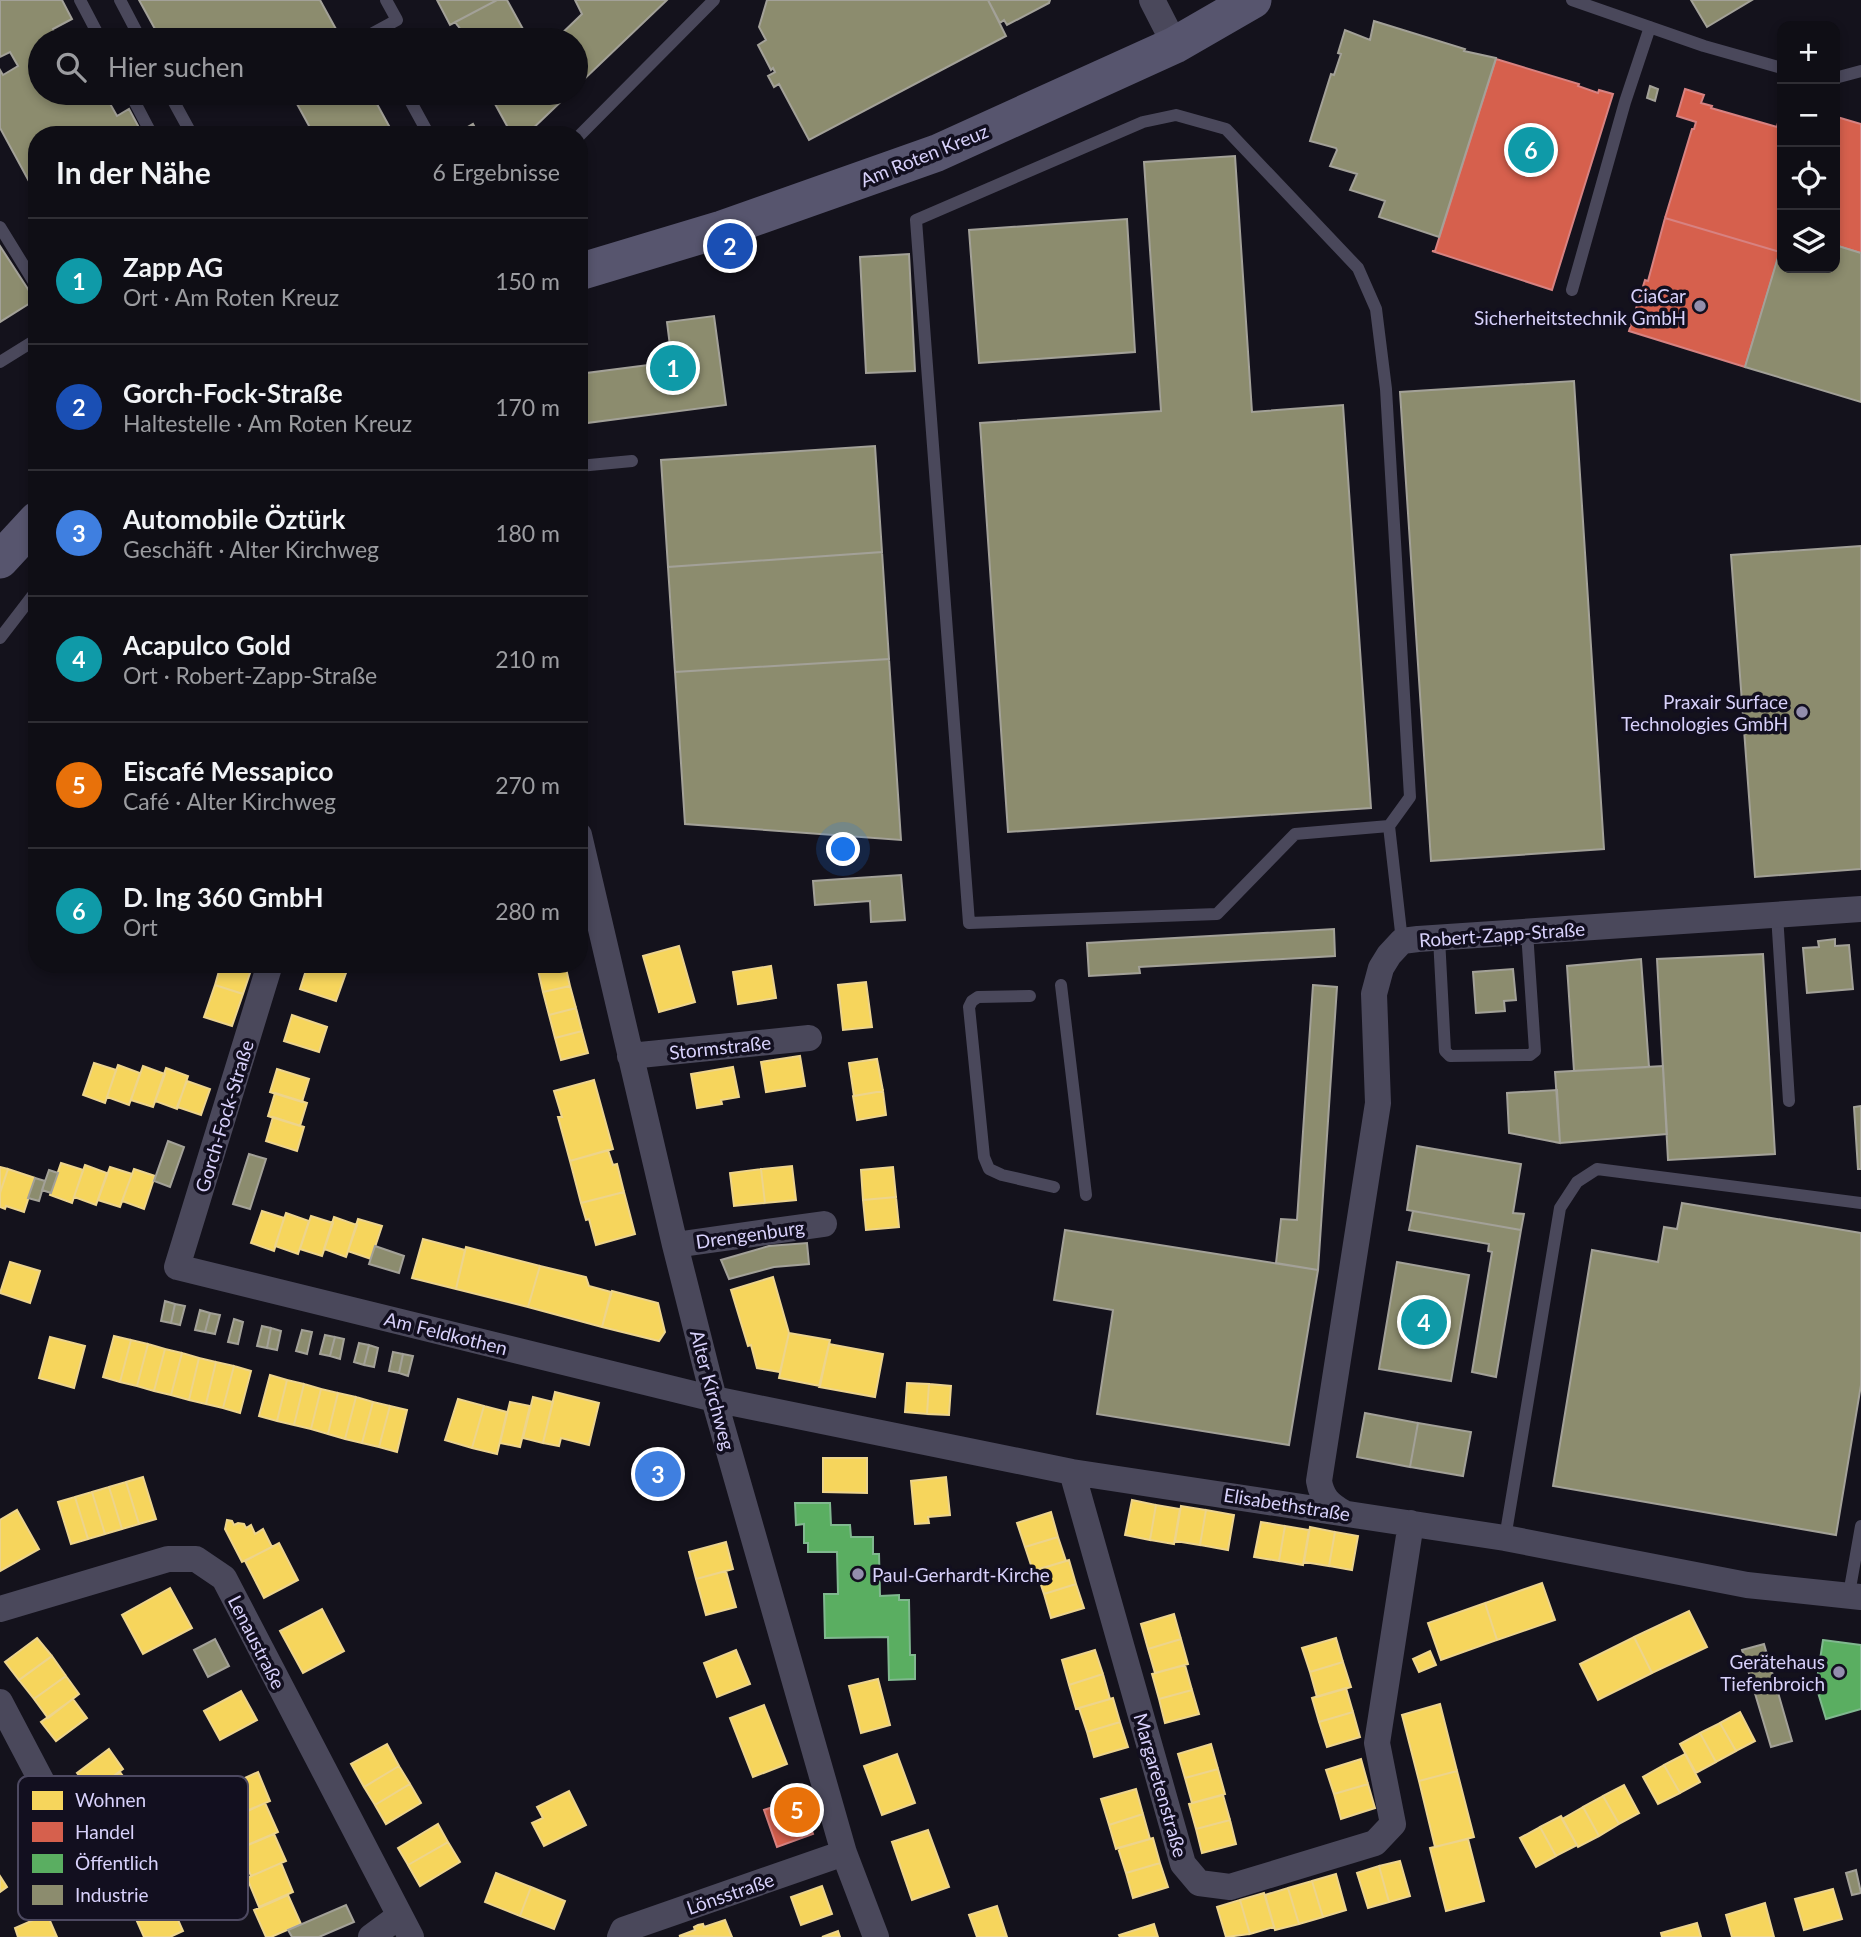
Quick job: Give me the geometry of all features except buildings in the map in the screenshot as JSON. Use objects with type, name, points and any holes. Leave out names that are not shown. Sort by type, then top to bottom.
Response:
[{"type":"street","points":[[1152,0],[1175,45]]},
{"type":"street","name":"Am Roten Kreuz","points":[[588,269],[722,229],[937,153],[1175,45],[1253,0]]},
{"type":"street","points":[[0,560],[28,530]]},
{"type":"street","name":"Alter Kirchweg","points":[[588,874],[714,1399],[844,1853],[876,1937]]},
{"type":"street","name":"Robert-Zapp-Straße","points":[[1345,1513],[1329,1503],[1322,1494],[1319,1480],[1378,1103],[1374,994],[1381,968],[1402,941],[1861,909]]},
{"type":"street","name":"Gorch-Fock-Straße","points":[[177,1267],[268,973]]},
{"type":"street","name":"Stormstraße","points":[[630,1056],[809,1038]]},
{"type":"street","name":"Drengenburg","points":[[675,1245],[824,1224]]},
{"type":"street","name":"Am Feldkothen","points":[[177,1267],[714,1399]]},
{"type":"street","name":"Elisabethstraße","points":[[714,1399],[1072,1472],[1505,1538],[1747,1585],[1855,1595]]},
{"type":"street","name":"Margaretenstraße","points":[[1072,1472],[1183,1864],[1199,1883],[1230,1887],[1375,1843],[1393,1824],[1377,1743],[1411,1523]]},
{"type":"street","name":"Lenaustraße","points":[[0,1609],[168,1559],[195,1559],[224,1578],[405,1927]]},
{"type":"street","points":[[0,1702],[39,1776]]},
{"type":"street","name":"Lönsstraße","points":[[620,1937],[623,1930],[844,1853]]},
{"type":"street","points":[[371,1937],[405,1927]]},
{"type":"lane","points":[[80,0],[95,28]]},
{"type":"lane","points":[[120,0],[135,28]]},
{"type":"lane","points":[[382,28],[397,20],[386,0]]},
{"type":"lane","points":[[588,127],[714,0]]},
{"type":"lane","points":[[1572,0],[1704,46],[1777,67]]},
{"type":"lane","points":[[1572,290],[1625,102],[1650,27]]},
{"type":"lane","points":[[1840,77],[1861,71]]},
{"type":"lane","points":[[136,105],[147,126]]},
{"type":"lane","points":[[176,105],[187,126]]},
{"type":"lane","points":[[413,105],[424,126]]},
{"type":"lane","points":[[1389,826],[1296,834],[1217,914],[969,923],[916,220],[1143,122],[1176,115],[1226,129],[1358,268],[1376,309],[1386,389],[1409,783],[1409,797],[1389,826],[1402,941]]},
{"type":"lane","points":[[0,227],[28,273]]},
{"type":"lane","points":[[0,362],[28,345]]},
{"type":"lane","points":[[588,465],[632,461]]},
{"type":"lane","points":[[0,638],[28,602]]},
{"type":"lane","points":[[1777,915],[1789,1101]]},
{"type":"lane","points":[[1439,938],[1445,1051],[1450,1056],[1530,1055],[1535,1051],[1527,932]]},
{"type":"lane","points":[[1061,985],[1086,1195]]},
{"type":"lane","points":[[1030,996],[978,997],[969,1007],[984,1157],[989,1169],[1002,1175],[1054,1187]]},
{"type":"lane","points":[[1505,1538],[1560,1208],[1577,1182],[1597,1169],[1861,1203]]},
{"type":"lane","points":[[1855,1595],[1861,1526]]},
{"type":"place","name":"D. Ing 360 GmbH","points":[[1531,150]]},
{"type":"place","name":"Gorch-Fock-Straße","points":[[730,246]]},
{"type":"place","name":"CiaCar Sicherheitstechnik GmbH","points":[[1700,306]]},
{"type":"place","name":"Zapp AG","points":[[673,368]]},
{"type":"place","name":"Praxair Surface Technologies GmbH","points":[[1802,712]]},
{"type":"place","name":"Acapulco Gold","points":[[1424,1322]]},
{"type":"place","name":"Automobile Öztürk","points":[[658,1474]]},
{"type":"place","name":"Paul-Gerhardt-Kirche","points":[[858,1574]]},
{"type":"place","name":"Gerätehaus Tiefenbroich","points":[[1839,1672]]},
{"type":"place","name":"Eiscafé Messapico","points":[[797,1810]]}]
